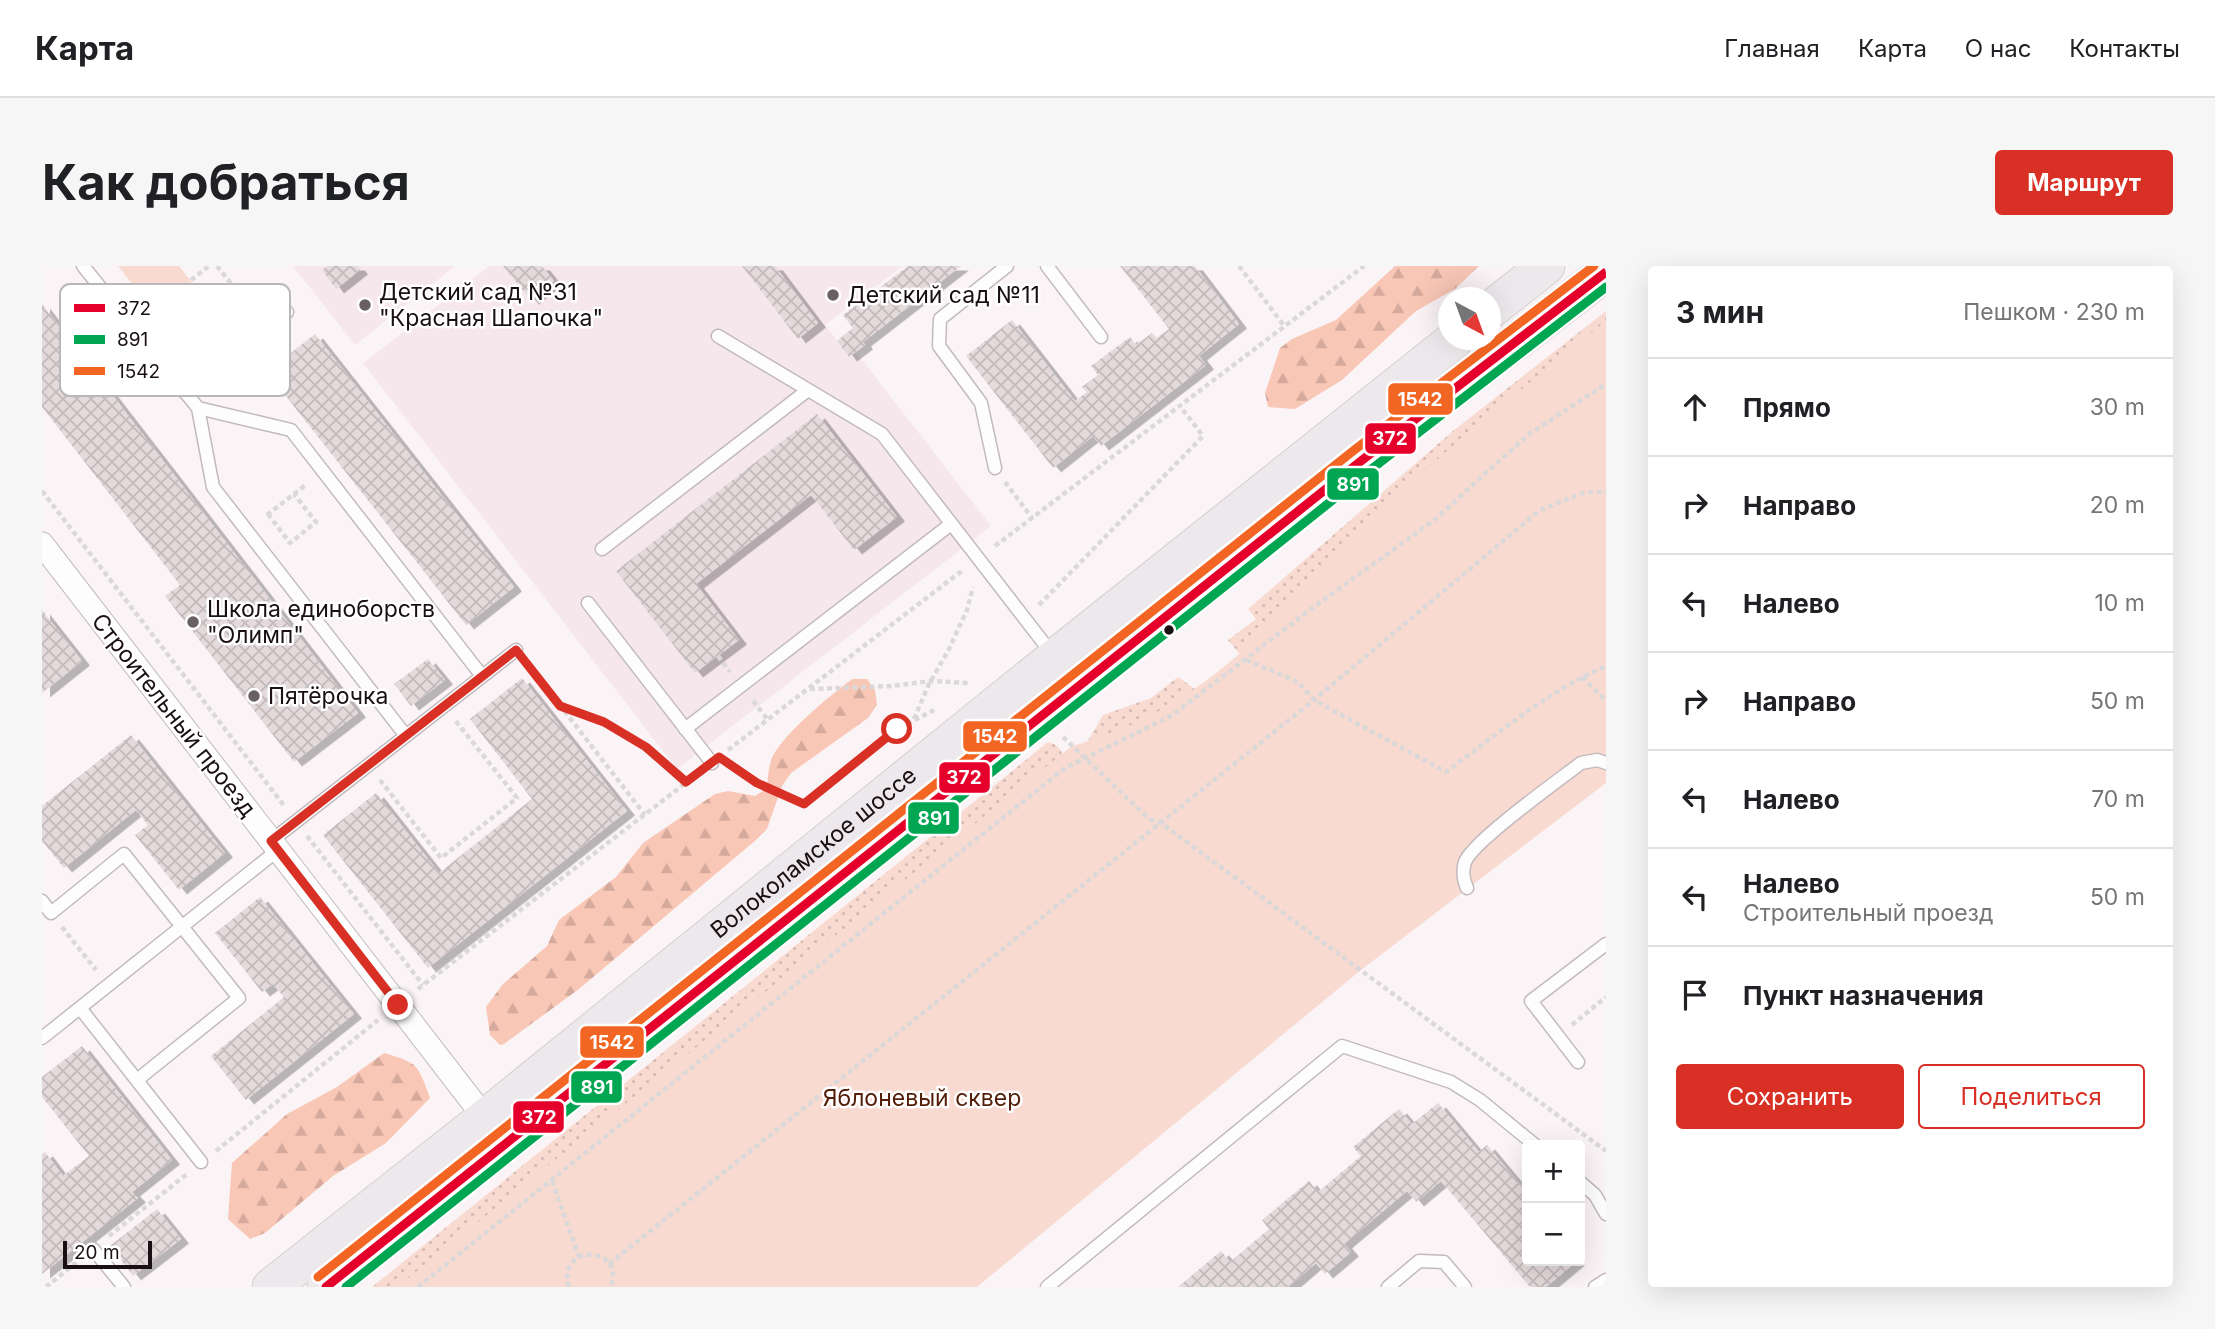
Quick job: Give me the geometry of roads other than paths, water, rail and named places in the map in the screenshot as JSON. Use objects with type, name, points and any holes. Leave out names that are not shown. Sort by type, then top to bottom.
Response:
[{"type":"main road","points":[[1501,301],[1546,266]]},
{"type":"main road","name":"Волоколамское шоссе","points":[[326,1287],[1361,461],[1606,272]]},
{"type":"main road","name":"Волоколамское шоссе","points":[[271,1287],[1441,350]]},
{"type":"street","name":"Строительный проезд","points":[[42,544],[485,1118]]},
{"type":"lane","points":[[83,266],[98,284]]},
{"type":"lane","points":[[995,468],[981,403],[939,346],[940,319],[1007,266]]},
{"type":"lane","points":[[1047,266],[1101,337]]},
{"type":"lane","points":[[718,336],[882,434],[1055,658]]},
{"type":"lane","points":[[602,549],[808,390]]},
{"type":"lane","points":[[188,396],[198,408],[213,487],[406,736]]},
{"type":"lane","points":[[198,408],[290,430],[482,676]]},
{"type":"lane","points":[[685,729],[951,524]]},
{"type":"lane","points":[[588,603],[685,729],[715,760]]},
{"type":"lane","points":[[42,1038],[182,927],[275,846],[296,822],[516,650]]},
{"type":"lane","points":[[1467,888],[1463,878],[1466,860],[1480,842],[1581,763],[1597,760],[1606,763]]},
{"type":"lane","points":[[42,901],[51,913],[124,854],[239,998],[137,1080]]},
{"type":"lane","points":[[1578,1062],[1531,1001],[1606,944]]},
{"type":"lane","points":[[80,1008],[201,1162]]},
{"type":"lane","points":[[1047,1287],[1342,1046],[1451,1082],[1480,1100],[1529,1140]]},
{"type":"lane","points":[[1585,1186],[1595,1195],[1606,1214]]},
{"type":"lane","points":[[93,1249],[124,1287]]},
{"type":"lane","points":[[1388,1287],[1419,1261],[1444,1262],[1465,1287]]},
{"type":"lane","points":[[1595,1287],[1606,1280]]},
{"type":"place","name":"Детский сад №11","points":[[833,295]]},
{"type":"place","name":"Детский сад №31 \"Красная Шапочка\"","points":[[365,305]]},
{"type":"place","name":"Школа единоборств \"Олимп\"","points":[[193,622]]},
{"type":"place","name":"Пятёрочка","points":[[254,696]]},
{"type":"park label","name":"Яблоневый сквер","points":[[922,1098]]}]
